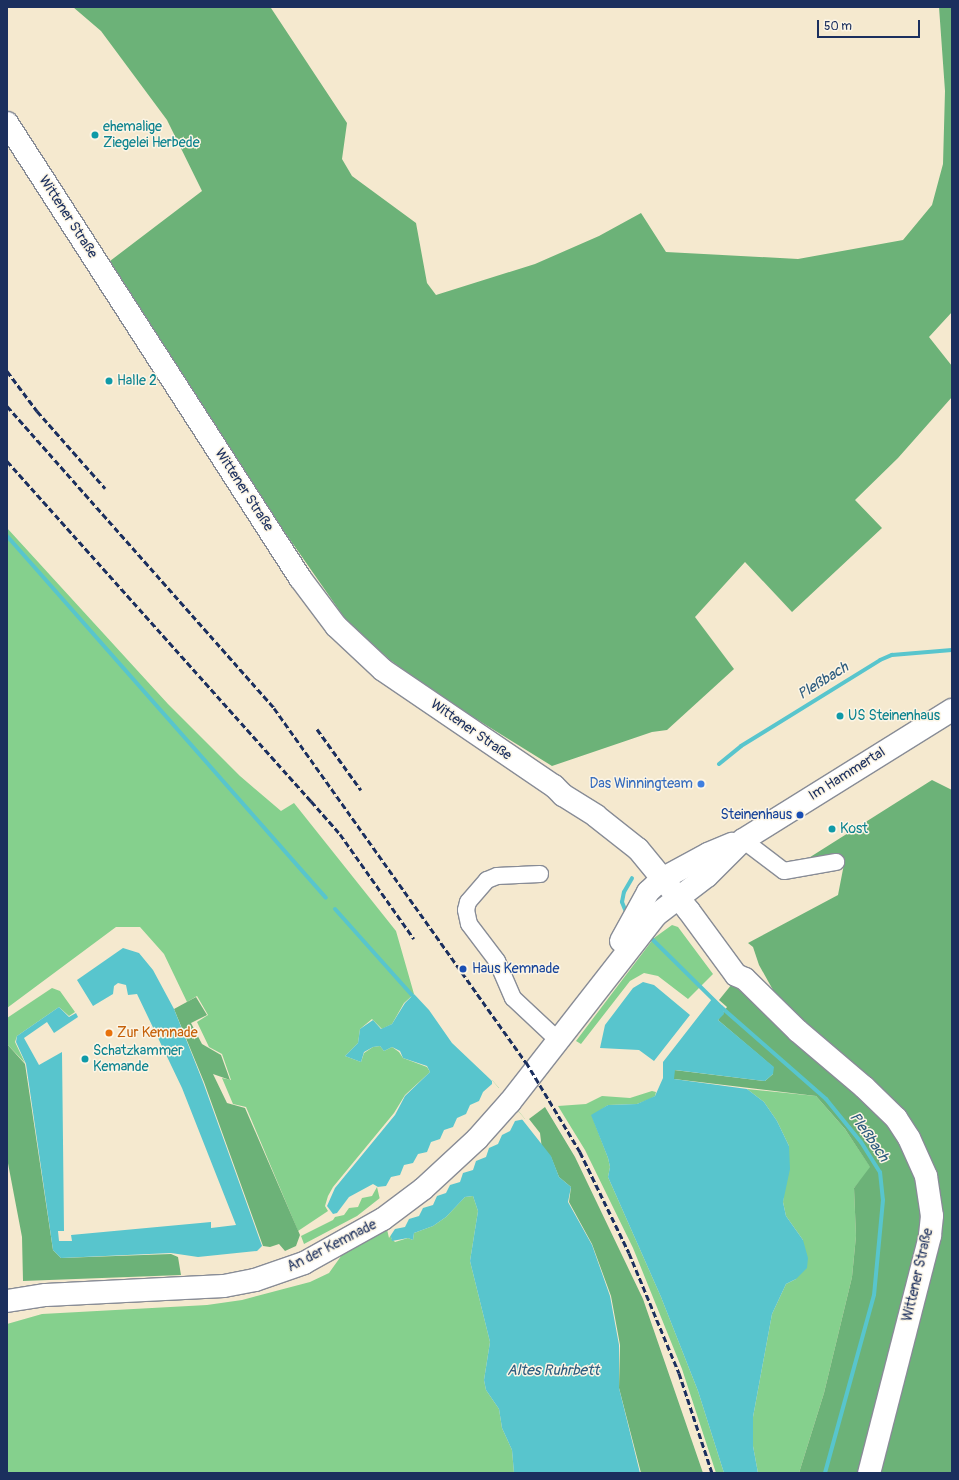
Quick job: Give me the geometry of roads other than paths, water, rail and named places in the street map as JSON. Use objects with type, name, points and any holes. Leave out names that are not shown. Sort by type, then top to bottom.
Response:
[{"type":"main road","name":"Wittener Straße","points":[[7,123],[296,571],[336,626],[383,670],[554,786],[563,795],[596,816],[638,849],[667,876],[683,895],[736,975],[745,979],[798,1031],[896,1118],[918,1154],[926,1176],[932,1216],[928,1248],[869,1473]]},
{"type":"main road","name":"Im Hammertal","points":[[667,876],[743,840],[952,710]]},
{"type":"main road","name":"Im Hammertal","points":[[683,895],[707,876],[743,840]]},
{"type":"main road","name":"An der Kemnade","points":[[601,984],[648,892],[667,876]]},
{"type":"main road","name":"An der Kemnade","points":[[7,1301],[46,1295],[224,1286],[279,1273],[340,1245],[383,1219],[423,1189],[477,1139],[510,1102],[559,1042],[646,926],[683,895]]},
{"type":"street","points":[[743,840],[784,872],[836,862]]},
{"type":"street","points":[[540,874],[497,876],[487,880],[468,902],[466,910],[469,924],[497,961],[512,998],[559,1042]]},
{"type":"water","points":[[123,948],[139,953],[153,970],[174,1009],[203,1082],[262,1246],[257,1251],[198,1257],[171,1253],[61,1258],[53,1250],[26,1064],[16,1042],[17,1036],[59,1007],[69,1017],[76,1013],[78,1017],[54,1033],[47,1022],[24,1038],[39,1065],[62,1052],[64,1231],[58,1231],[59,1241],[72,1241],[71,1235],[211,1222],[211,1228],[236,1225],[182,1088],[137,994],[128,995],[126,985],[118,983],[114,986],[113,994],[93,1006],[77,980]]},
{"type":"water","points":[[643,982],[654,985],[690,1015],[654,1061],[639,1050],[600,1048],[605,1025],[633,988]]},
{"type":"water","name":"Altes Ruhrbett","points":[[414,994],[429,1010],[452,1043],[491,1080],[551,1156],[559,1177],[571,1187],[568,1202],[592,1245],[610,1296],[619,1345],[619,1388],[640,1473],[514,1473],[512,1450],[502,1428],[499,1409],[486,1390],[484,1380],[490,1342],[470,1261],[478,1211],[473,1196],[465,1197],[446,1217],[433,1226],[414,1233],[413,1240],[408,1238],[392,1241],[378,1187],[373,1184],[349,1197],[337,1213],[333,1214],[327,1206],[335,1188],[395,1115],[405,1096],[430,1072],[427,1066],[403,1058],[400,1051],[392,1047],[384,1051],[380,1046],[373,1047],[364,1052],[361,1062],[345,1056],[358,1043],[360,1029],[373,1020],[381,1029],[392,1024],[405,1003]]},
{"type":"water","points":[[712,999],[723,1009],[724,1014],[718,1020],[774,1067],[773,1074],[765,1081],[675,1070],[674,1079],[747,1089],[764,1102],[777,1121],[789,1146],[790,1169],[783,1202],[786,1216],[803,1240],[808,1258],[807,1268],[796,1279],[786,1284],[772,1314],[753,1417],[753,1446],[758,1473],[724,1473],[698,1391],[661,1297],[608,1177],[610,1167],[608,1158],[591,1115],[608,1105],[637,1104],[655,1096],[663,1078],[663,1062]]},
{"type":"waterway","points":[[7,536],[326,898]]},
{"type":"waterway","name":"Pleßbach","points":[[719,764],[741,746],[880,660],[892,655],[952,650]]},
{"type":"waterway","name":"Pleßbach","points":[[626,912],[622,902],[624,892],[632,878]]},
{"type":"waterway","points":[[335,909],[412,995]]},
{"type":"waterway","name":"Pleßbach","points":[[651,938],[721,1007],[826,1099],[861,1142],[880,1172],[883,1200],[874,1295],[825,1473]]},
{"type":"railway","points":[[7,371],[37,411],[105,488]]},
{"type":"railway","points":[[7,406],[274,708],[526,1062],[580,1152],[629,1253],[679,1373],[712,1473]]},
{"type":"railway","points":[[7,461],[340,834],[414,939]]},
{"type":"railway","points":[[317,729],[361,790]]},
{"type":"place","name":"ehemalige Ziegelei Herbede","points":[[95,135]]},
{"type":"place","name":"Halle 2","points":[[109,381]]},
{"type":"place","name":"US Steinenhaus","points":[[840,716]]},
{"type":"place","name":"Das Winningteam","points":[[701,784]]},
{"type":"place","name":"Steinenhaus","points":[[800,815]]},
{"type":"place","name":"Kost","points":[[832,829]]},
{"type":"place","name":"Haus Kemnade","points":[[463,969]]},
{"type":"place","name":"Zur Kemnade","points":[[109,1033]]},
{"type":"place","name":"Schatzkammer Kemande","points":[[85,1059]]}]
